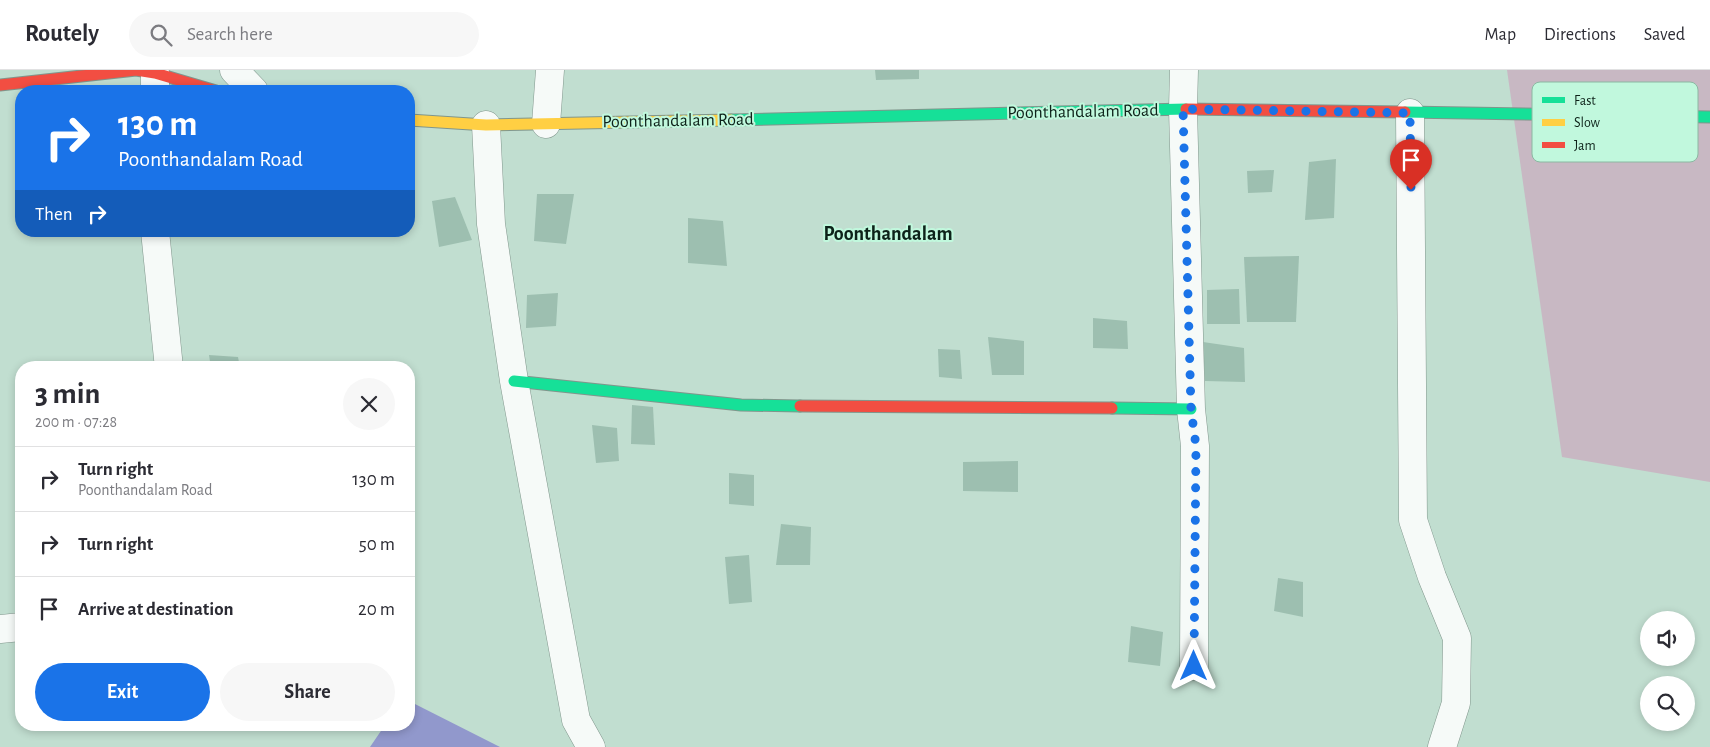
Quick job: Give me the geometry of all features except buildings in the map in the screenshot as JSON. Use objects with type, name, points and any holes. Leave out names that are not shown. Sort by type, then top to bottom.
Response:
[{"type":"street","points":[[0,85],[136,70],[155,82],[175,85]]},
{"type":"street","points":[[234,70],[248,85]]},
{"type":"street","points":[[546,124],[550,70]]},
{"type":"street","points":[[1184,70],[1183,109],[1191,409],[1196,446],[1194,666]]},
{"type":"street","name":"Poonthandalam Road","points":[[415,120],[486,125],[1183,109],[1532,115]]},
{"type":"street","points":[[1410,113],[1413,520],[1432,577],[1457,638],[1456,703],[1442,747]]},
{"type":"street","points":[[486,125],[491,224],[514,381],[576,720],[591,747]]},
{"type":"street","points":[[156,237],[169,361]]},
{"type":"street","points":[[514,381],[741,405],[1191,409]]},
{"type":"street","points":[[0,629],[15,628]]},
{"type":"shaded area","points":[[1507,70],[1710,70],[1710,482],[1562,457]]},
{"type":"water","points":[[415,704],[500,747],[370,747],[381,731],[415,731]]},
{"type":"traffic: fast","points":[[731,120],[1186,109]]},
{"type":"traffic: fast","points":[[1405,112],[1532,114]]},
{"type":"traffic: fast","points":[[1698,117],[1710,117]]},
{"type":"traffic: fast","points":[[514,381],[741,405],[800,406]]},
{"type":"traffic: fast","points":[[1112,408],[1191,409]]},
{"type":"traffic: slow","points":[[415,120],[486,125],[731,120]]},
{"type":"traffic: jam","points":[[0,85],[136,70],[155,73],[196,85]]},
{"type":"traffic: jam","points":[[1186,109],[1405,112]]},
{"type":"traffic: jam","points":[[800,406],[1112,408]]},
{"type":"district","name":"Poonthandalam","points":[[888,234]]},
{"type":"route","points":[[1194,666],[1196,446],[1191,409],[1183,109],[1410,113],[1411,190]]}]
